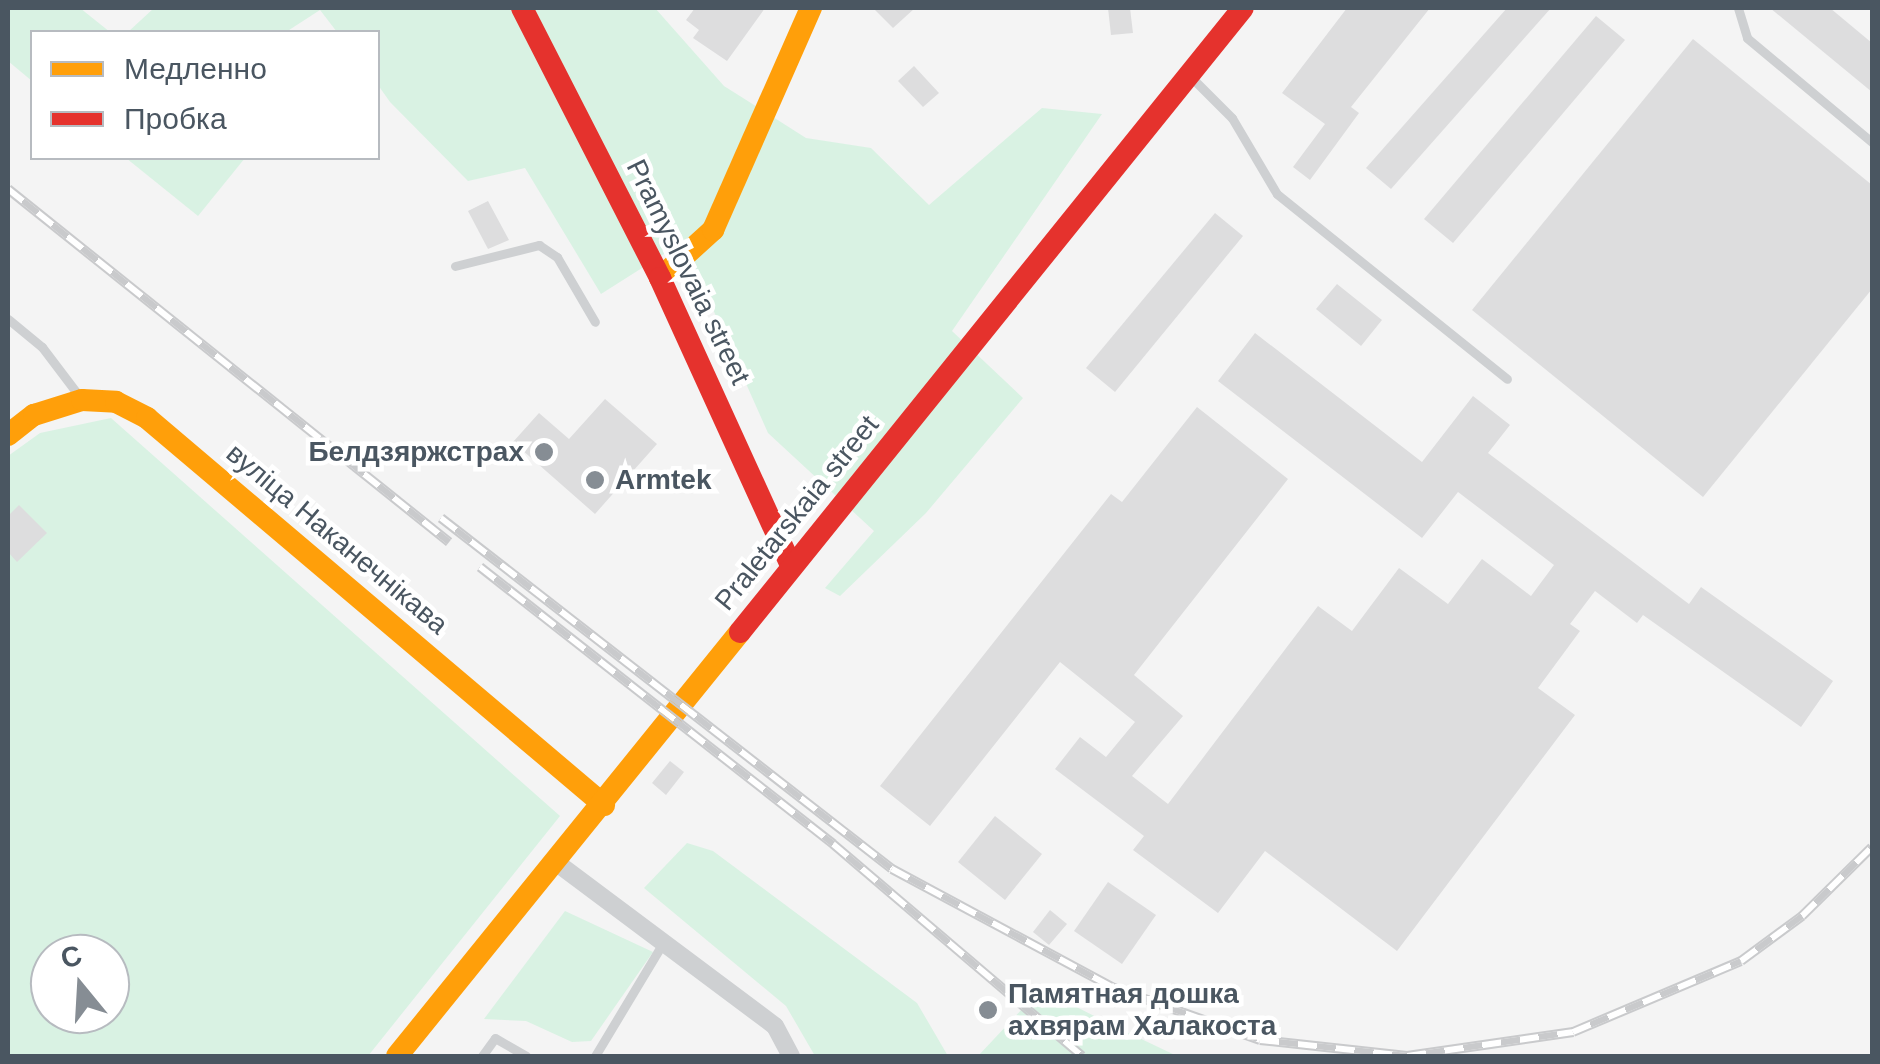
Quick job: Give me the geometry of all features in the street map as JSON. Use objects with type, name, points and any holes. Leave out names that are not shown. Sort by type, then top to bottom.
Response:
[{"type":"main road","name":"Pramyslovaia street","points":[[522,8],[660,278],[791,566]]},
{"type":"main road","points":[[660,278],[712,230],[811,8]]},
{"type":"main road","name":"Praletarskaia street","points":[[397,1056],[604,805],[791,566],[1243,8]]},
{"type":"main road","name":"вуліца Наканечнікава","points":[[8,435],[34,415],[82,400],[116,402],[147,418],[604,805]]},
{"type":"street","points":[[556,864],[775,1026],[792,1056]]},
{"type":"lane","points":[[1738,8],[1747,38],[1872,142]]},
{"type":"lane","points":[[1188,75],[1232,118],[1276,194],[1507,379]]},
{"type":"lane","points":[[455,266],[539,245],[557,257],[596,322]]},
{"type":"lane","points":[[8,319],[42,347],[82,400]]},
{"type":"lane","points":[[595,1056],[664,942]]},
{"type":"lane","points":[[482,1056],[494,1038],[522,1056]]},
{"type":"green space","points":[[8,8],[80,8],[108,30],[30,30],[30,79],[8,61]]},
{"type":"green space","points":[[154,8],[655,8],[724,86],[806,138],[871,148],[929,205],[1042,108],[1102,114],[952,331],[1023,398],[926,513],[840,596],[825,588],[874,531],[768,433],[683,242],[601,294],[525,168],[468,181],[390,102],[380,88],[380,30],[335,30],[320,10],[289,30],[130,30]]},
{"type":"green space","points":[[128,160],[243,160],[198,216]]},
{"type":"green space","points":[[111,418],[560,816],[368,1056],[8,1056],[8,456],[40,433]]},
{"type":"green space","points":[[687,843],[713,851],[917,1003],[948,1056],[815,1056],[786,1006],[644,888]]},
{"type":"green space","points":[[565,911],[653,952],[591,1041],[572,1042],[526,1021],[484,1019]]},
{"type":"green space","points":[[1041,989],[1114,1026],[1177,1056],[978,1056]]},
{"type":"building","points":[[695,8],[765,8],[727,61],[693,38],[699,30],[686,20]]},
{"type":"building","points":[[873,8],[915,8],[893,28]]},
{"type":"building","points":[[1108,8],[1130,8],[1133,33],[1111,35]]},
{"type":"building","points":[[1347,8],[1430,8],[1351,107],[1359,113],[1310,180],[1293,167],[1325,124],[1282,93]]},
{"type":"building","points":[[1507,8],[1551,8],[1391,189],[1366,168]]},
{"type":"building","points":[[1770,8],[1830,8],[1872,43],[1872,92]]},
{"type":"building","points":[[1596,16],[1625,40],[1453,243],[1424,219]]},
{"type":"building","points":[[1693,39],[1872,185],[1872,289],[1703,497],[1472,310]]},
{"type":"building","points":[[914,66],[939,93],[923,107],[898,81]]},
{"type":"building","points":[[488,201],[509,240],[488,249],[468,211]]},
{"type":"building","points":[[1215,213],[1243,236],[1115,392],[1086,368]]},
{"type":"building","points":[[1337,284],[1382,320],[1361,346],[1316,309]]},
{"type":"building","points":[[1255,333],[1422,462],[1473,396],[1510,425],[1488,453],[1689,604],[1701,587],[1833,681],[1801,727],[1643,615],[1637,623],[1595,591],[1570,624],[1580,631],[1538,688],[1575,715],[1397,951],[1265,851],[1218,913],[1133,850],[1144,836],[1055,769],[1080,737],[1106,757],[1135,722],[1060,662],[930,826],[880,786],[1111,494],[1122,502],[1197,407],[1288,479],[1134,675],[1183,716],[1132,776],[1168,804],[1318,606],[1352,631],[1399,568],[1448,604],[1482,559],[1531,596],[1554,565],[1458,492],[1422,538],[1218,381]]},
{"type":"building","points":[[605,399],[657,444],[595,514],[513,442],[539,413],[569,439]]},
{"type":"building","points":[[19,505],[47,533],[17,562],[8,552],[8,516]]},
{"type":"building","points":[[670,761],[684,772],[666,795],[652,783]]},
{"type":"building","points":[[995,816],[1042,854],[1005,900],[958,862]]},
{"type":"building","points":[[1108,882],[1156,915],[1122,964],[1074,931]]},
{"type":"building","points":[[1050,910],[1067,924],[1049,945],[1033,932]]},
{"type":"railway","points":[[8,189],[449,542]]},
{"type":"railway","points":[[441,518],[892,869],[1114,988],[1260,1040],[1407,1056],[1573,1032],[1741,961],[1802,916],[1872,847]]},
{"type":"railway","points":[[480,567],[833,844],[1082,1056]]},
{"type":"traffic: slow","points":[[660,278],[713,230],[811,8]]},
{"type":"traffic: slow","points":[[8,435],[34,415],[82,400],[116,402],[147,418],[604,805]]},
{"type":"traffic: slow","points":[[397,1056],[740,632]]},
{"type":"traffic: jam","points":[[522,8],[660,278],[791,566]]},
{"type":"traffic: jam","points":[[740,632],[1243,8]]},
{"type":"place","name":"Белдзяржстрах","points":[[544,452]]},
{"type":"place","name":"Armtek","points":[[595,480]]},
{"type":"place","name":"Памятная дошка ахвярам Халакоста","points":[[988,1010]]}]
